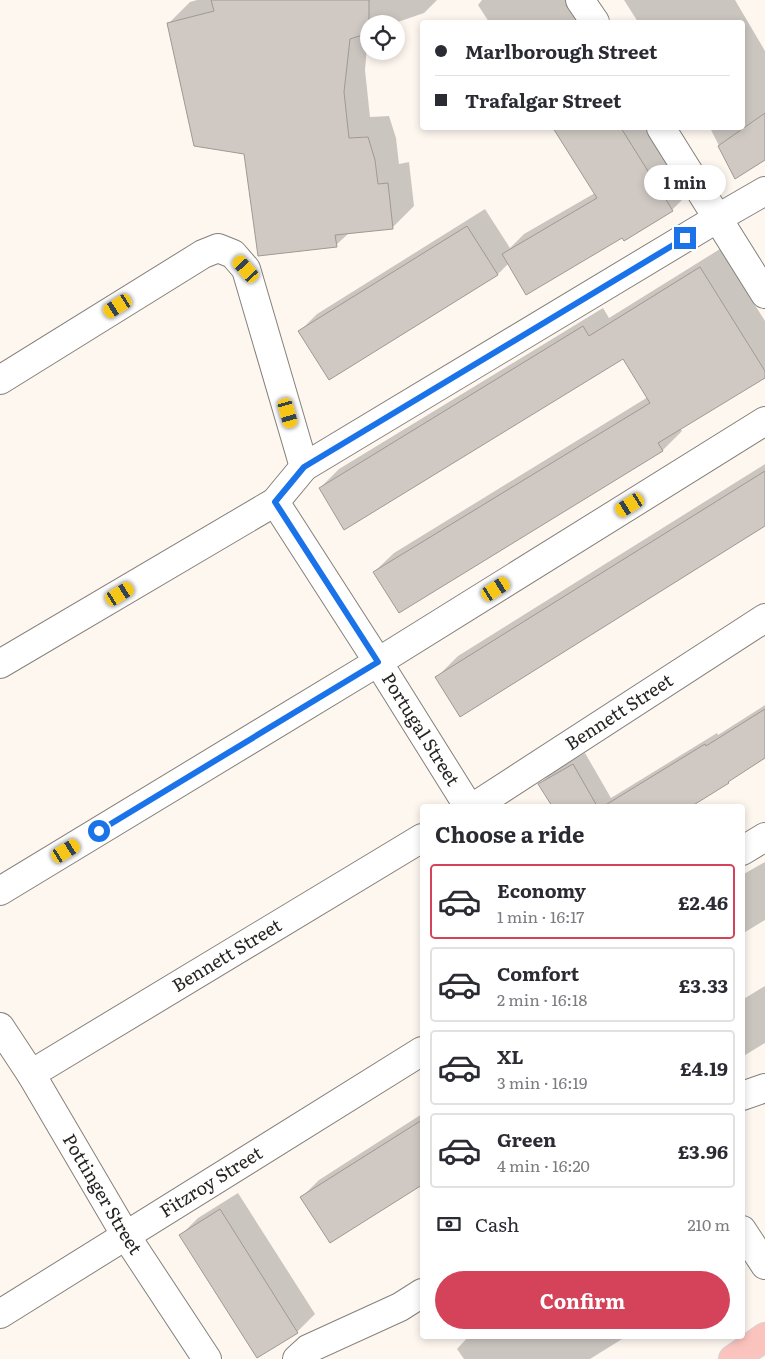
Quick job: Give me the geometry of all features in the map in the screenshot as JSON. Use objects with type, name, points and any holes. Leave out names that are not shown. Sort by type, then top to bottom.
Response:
[{"type":"highway","points":[[733,1359],[765,1337]]},
{"type":"street","points":[[580,0],[593,20]]},
{"type":"street","points":[[662,130],[765,294]]},
{"type":"street","points":[[0,664],[275,502],[304,467],[765,191]]},
{"type":"street","points":[[0,380],[203,254],[218,248],[233,254],[246,269],[304,467]]},
{"type":"street","points":[[0,891],[378,662],[765,422]]},
{"type":"street","name":"Portugal Street","points":[[275,502],[467,804]]},
{"type":"street","name":"Bennett Street","points":[[478,804],[765,618]]},
{"type":"street","points":[[745,849],[765,837]]},
{"type":"street","name":"Bennett Street","points":[[32,1074],[420,839]]},
{"type":"street","name":"Pottinger Street","points":[[0,1027],[32,1074],[126,1236],[207,1359]]},
{"type":"street","name":"Fitzroy Street","points":[[0,1314],[420,1052]]},
{"type":"street","points":[[745,1095],[765,1088]]},
{"type":"street","points":[[745,1235],[765,1265]]},
{"type":"street","points":[[298,1359],[308,1349],[400,1307],[420,1294]]},
{"type":"building","points":[[211,0],[369,0],[369,15],[360,15],[360,36],[350,39],[344,92],[349,138],[368,137],[375,160],[378,184],[388,183],[393,229],[335,235],[337,247],[258,256],[244,154],[194,146],[167,23],[214,11]]},
{"type":"building","points":[[765,113],[765,160],[735,179],[718,146],[741,130],[745,130],[745,127]]},
{"type":"building","points":[[554,130],[622,130],[673,211],[624,241],[622,238],[526,295],[502,254],[597,198]]},
{"type":"building","points":[[467,226],[498,275],[329,380],[298,331]]},
{"type":"building","points":[[700,267],[765,371],[765,378],[658,443],[663,451],[399,613],[373,572],[650,403],[623,359],[344,530],[319,488],[583,326],[589,336]]},
{"type":"building","points":[[765,471],[765,526],[460,717],[435,677]]},
{"type":"building","points":[[765,709],[765,758],[695,804],[607,804],[705,744],[706,746]]},
{"type":"building","points":[[573,764],[596,804],[551,804],[538,784]]},
{"type":"building","points":[[420,1121],[420,1186],[330,1243],[300,1197]]},
{"type":"building","points":[[220,1209],[298,1333],[257,1358],[179,1235]]},
{"type":"route","points":[[99,831],[378,662],[275,502],[304,467],[685,238]]}]
